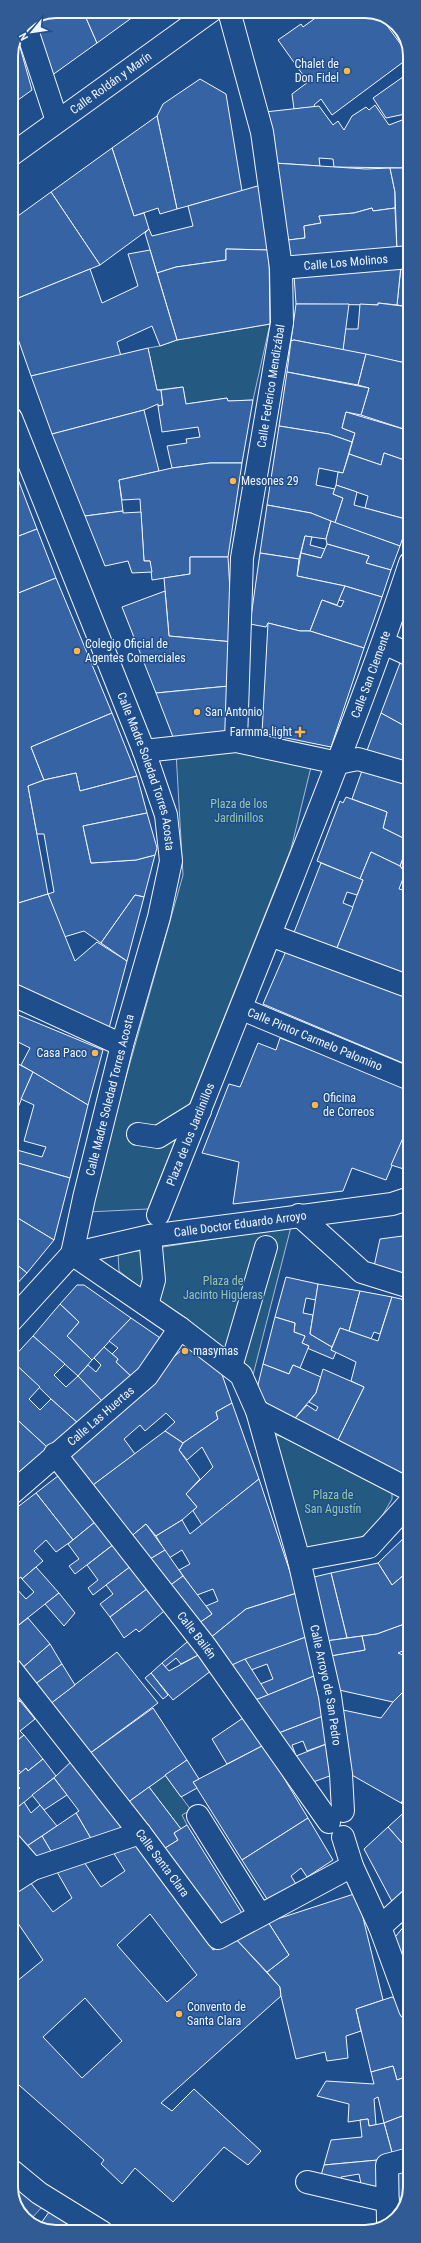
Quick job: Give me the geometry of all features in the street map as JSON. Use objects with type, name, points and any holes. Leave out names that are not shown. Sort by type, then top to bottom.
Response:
[{"type":"street","name":"Calle Roldán y Marín","points":[[18,150],[201,18]]},
{"type":"street","name":"Calle Federico Mendizábal","points":[[231,18],[262,132],[281,268],[282,323],[242,558],[236,741]]},
{"type":"street","points":[[27,31],[57,121]]},
{"type":"street","name":"Calle Los Molinos","points":[[281,268],[403,258]]},
{"type":"street","name":"Calle Madre Soledad Torres Acosta","points":[[18,436],[144,751],[166,815],[171,861],[159,917],[122,1046],[84,1198],[72,1254]]},
{"type":"street","name":"Calle San Clemente","points":[[338,763],[384,643],[403,585]]},
{"type":"street","points":[[384,643],[403,652]]},
{"type":"street","points":[[144,751],[236,741],[338,763],[358,759],[403,772]]},
{"type":"street","name":"Plaza de los Jardinillos","points":[[158,1215],[242,1009],[338,763]]},
{"type":"street","points":[[270,935],[403,984]]},
{"type":"street","points":[[18,997],[122,1046]]},
{"type":"street","name":"Calle Pintor Carmelo Palomino","points":[[242,1009],[403,1076]]},
{"type":"street","points":[[138,1134],[158,1137],[200,1111]]},
{"type":"street","name":"Calle Doctor Eduardo Arroyo","points":[[72,1254],[150,1236],[299,1215],[392,1204],[403,1200]]},
{"type":"street","points":[[299,1215],[362,1272],[403,1285]]},
{"type":"street","points":[[147,1305],[154,1280],[150,1236]]},
{"type":"street","points":[[231,1367],[266,1246]]},
{"type":"street","points":[[18,1312],[72,1254]]},
{"type":"street","name":"Calle Arroyo de San Pedro","points":[[72,1254],[180,1328],[241,1374],[257,1411],[299,1560],[330,1696],[341,1774],[338,1823],[352,1866],[380,1927],[403,1990]]},
{"type":"street","name":"Calle Las Huertas","points":[[18,1488],[55,1454],[147,1376],[180,1328]]},
{"type":"street","points":[[257,1411],[403,1486]]},
{"type":"street","name":"Calle Bailén","points":[[55,1454],[206,1647],[338,1823]]},
{"type":"street","points":[[299,1560],[370,1547],[403,1510]]},
{"type":"street","name":"Calle Santa Clara","points":[[18,1678],[140,1833],[218,1938],[352,1866]]},
{"type":"street","points":[[198,1816],[260,1915]]},
{"type":"street","points":[[18,1879],[33,1869],[140,1833]]},
{"type":"street","points":[[18,1852],[33,1869]]},
{"type":"street","points":[[380,1927],[403,1906]]},
{"type":"street","points":[[388,2217],[387,2165],[403,2161]]},
{"type":"street","points":[[18,2176],[39,2193],[91,2225]]},
{"type":"street","points":[[307,2182],[388,2201]]},
{"type":"green space","points":[[270,324],[253,400],[228,401],[227,398],[186,404],[183,387],[157,390],[148,348],[160,346],[177,340]]},
{"type":"green space","name":"Plaza de los Jardinillos","points":[[229,746],[311,767],[291,849],[148,1209],[88,1212],[183,875],[176,752]]},
{"type":"green space","name":"Plaza de Jacinto Higueras","points":[[291,1227],[253,1375],[119,1271],[118,1254]]},
{"type":"green space","name":"Plaza de San Agustín","points":[[277,1435],[311,1447],[392,1483],[392,1499],[378,1523],[358,1540],[303,1548],[274,1451]]},
{"type":"green space","points":[[165,1775],[191,1810],[182,1815],[187,1825],[181,1829],[149,1787]]},
{"type":"shaded area","points":[[18,2187],[43,2206],[33,2217],[22,2204]]},
{"type":"building","points":[[56,18],[86,18],[97,43],[51,76],[34,25],[42,21]]},
{"type":"building","points":[[86,18],[131,18],[97,43]]},
{"type":"building","name":"Chalet de Don Fidel","points":[[315,18],[367,18],[379,21],[387,25],[401,45],[403,62],[332,115],[321,99],[314,105],[315,107],[294,109],[292,94],[308,82],[278,40],[301,24],[303,27]]},
{"type":"building","points":[[20,46],[32,90],[18,100],[18,56]]},
{"type":"building","points":[[403,77],[403,114],[386,118],[373,98]]},
{"type":"building","points":[[200,79],[226,94],[242,191],[177,209],[157,116],[163,104]]},
{"type":"building","points":[[375,105],[389,125],[403,120],[403,168],[334,167],[333,159],[319,158],[320,166],[274,163],[265,112],[319,106],[333,125],[338,121],[344,130],[352,116],[366,107],[369,110]]},
{"type":"building","points":[[157,116],[177,209],[160,214],[158,208],[134,216],[112,148]]},
{"type":"building","points":[[112,148],[134,216],[144,213],[149,229],[100,265],[51,192]]},
{"type":"building","points":[[274,163],[366,169],[390,168],[395,192],[395,208],[373,211],[372,208],[354,213],[319,216],[321,223],[304,226],[305,238],[288,240]]},
{"type":"building","points":[[390,168],[403,168],[403,252],[397,252],[395,192]]},
{"type":"building","points":[[261,185],[269,250],[226,249],[226,260],[176,267],[157,273],[145,233],[149,229],[152,236],[193,226],[188,206]]},
{"type":"building","points":[[51,192],[100,265],[18,298],[18,216]]},
{"type":"building","points":[[372,208],[373,211],[395,208],[397,252],[291,260],[288,240],[305,238],[304,226],[321,223],[319,216],[354,213]]},
{"type":"building","points":[[226,249],[269,250],[270,324],[177,340],[157,273],[176,267],[226,260]]},
{"type":"building","points":[[150,250],[177,340],[160,346],[152,326],[117,342],[121,356],[31,376],[18,339],[18,298],[90,269],[102,303],[138,286],[128,254]]},
{"type":"building","points":[[401,265],[403,265],[403,306],[397,305]]},
{"type":"building","points":[[401,265],[397,305],[378,303],[378,305],[296,304],[294,275]]},
{"type":"building","points":[[378,303],[403,306],[403,363],[343,350],[345,329],[358,329],[360,304],[378,305]]},
{"type":"building","points":[[296,304],[349,304],[343,350],[294,340],[291,341]]},
{"type":"building","points":[[294,340],[366,354],[358,385],[287,372],[291,341]]},
{"type":"building","points":[[148,348],[157,390],[161,390],[163,405],[158,406],[158,404],[144,410],[52,434],[31,376]]},
{"type":"building","points":[[366,354],[403,362],[403,429],[361,415],[369,388],[358,385]]},
{"type":"building","points":[[287,372],[369,388],[361,415],[346,412],[342,428],[355,433],[352,442],[329,434],[279,426]]},
{"type":"building","points":[[183,387],[186,404],[227,398],[228,401],[253,400],[242,463],[210,463],[172,468],[167,446],[187,443],[186,439],[200,437],[198,427],[162,432],[158,406],[163,405],[161,390]]},
{"type":"building","points":[[144,410],[159,471],[119,480],[123,511],[85,516],[52,434]]},
{"type":"building","points":[[346,412],[403,429],[403,460],[384,453],[381,465],[349,454],[355,433],[342,428]]},
{"type":"building","points":[[279,426],[329,434],[352,442],[343,473],[319,468],[316,485],[335,489],[333,494],[343,498],[335,523],[311,513],[267,505]]},
{"type":"building","points":[[384,453],[403,460],[403,518],[365,508],[368,496],[336,485],[338,472],[343,473],[349,454],[381,465]]},
{"type":"building","points":[[210,463],[242,463],[228,557],[190,557],[190,574],[152,580],[150,561],[144,561],[140,499],[122,500],[119,480],[172,468]]},
{"type":"building","points":[[18,479],[37,529],[18,536]]},
{"type":"building","points":[[336,485],[357,492],[354,505],[403,518],[403,537],[400,546],[335,523],[343,498],[333,494]]},
{"type":"building","points":[[267,505],[311,513],[331,521],[326,539],[305,536],[299,559],[260,553]]},
{"type":"building","points":[[123,511],[123,513],[141,512],[144,561],[150,561],[152,572],[132,573],[128,561],[105,566],[85,516]]},
{"type":"building","points":[[331,521],[400,546],[391,570],[366,563],[369,556],[327,544],[326,539]]},
{"type":"building","points":[[37,529],[56,578],[18,593],[18,536]]},
{"type":"building","points":[[305,536],[312,537],[310,545],[325,549],[321,558],[301,553]]},
{"type":"building","points":[[327,544],[369,556],[366,563],[391,570],[382,597],[345,586],[297,576],[301,553],[321,558]]},
{"type":"building","points":[[260,553],[299,559],[297,576],[345,586],[337,605],[322,600],[310,631],[300,631],[268,623],[266,627],[250,624]]},
{"type":"building","points":[[190,557],[228,557],[233,642],[169,636],[164,578],[190,574]]},
{"type":"building","points":[[56,578],[112,713],[31,747],[44,780],[28,786],[48,894],[18,903],[18,593]]},
{"type":"building","points":[[345,586],[382,597],[364,648],[310,631],[322,600],[341,607],[344,601],[339,600]]},
{"type":"building","points":[[165,591],[169,636],[233,642],[229,686],[156,693],[122,607]]},
{"type":"building","points":[[268,623],[300,631],[310,631],[364,648],[331,747],[262,733]]},
{"type":"building","points":[[403,655],[403,725],[381,713]]},
{"type":"building","name":"San Antonio","points":[[229,686],[233,731],[173,737],[156,693]]},
{"type":"building","points":[[112,713],[137,776],[80,791],[76,773],[44,780],[31,747]]},
{"type":"building","points":[[381,713],[403,725],[403,763],[366,753]]},
{"type":"building","points":[[364,765],[403,778],[403,838],[383,828],[387,812],[352,799]]},
{"type":"building","points":[[76,773],[80,791],[137,776],[147,813],[83,826],[91,863],[136,860],[155,855],[144,897],[135,895],[101,943],[84,931],[64,937],[48,894],[54,892],[44,834],[37,834],[28,786],[44,780]]},
{"type":"building","points":[[346,797],[387,812],[383,828],[403,838],[403,858],[400,866],[371,852],[360,879],[317,861],[340,801],[343,803]]},
{"type":"building","points":[[147,813],[157,848],[155,855],[136,860],[91,863],[83,826]]},
{"type":"building","points":[[371,852],[400,866],[403,870],[403,878],[399,889],[403,890],[403,974],[336,950],[363,880],[360,879]]},
{"type":"building","points":[[403,858],[403,870],[400,866]]},
{"type":"building","points":[[321,863],[363,880],[357,895],[347,892],[343,903],[353,907],[336,950],[293,935]]},
{"type":"building","points":[[48,894],[75,961],[97,942],[127,961],[108,1032],[18,987],[18,903]]},
{"type":"building","points":[[135,895],[144,897],[127,961],[101,943]]},
{"type":"building","points":[[286,951],[403,993],[403,1063],[263,1004]]},
{"type":"building","points":[[18,1015],[103,1050],[88,1105],[21,1065],[30,1048],[18,1042]]},
{"type":"building","name":"Oficina de Correos","points":[[280,1038],[403,1085],[403,1139],[386,1180],[352,1168],[343,1191],[233,1204],[239,1162],[202,1153],[229,1084],[240,1087],[258,1043],[276,1050]]},
{"type":"building","points":[[18,1064],[33,1072],[18,1107]]},
{"type":"building","points":[[33,1072],[88,1105],[70,1178],[18,1163],[18,1150],[42,1157],[46,1147],[24,1141],[34,1105],[21,1099]]},
{"type":"building","points":[[403,1138],[403,1169],[391,1165]]},
{"type":"building","points":[[18,1163],[70,1178],[54,1240],[18,1218]]},
{"type":"building","points":[[18,1218],[54,1240],[27,1273],[18,1266]]},
{"type":"building","points":[[403,1236],[403,1280],[373,1271],[380,1239]]},
{"type":"building","points":[[18,1266],[27,1273],[18,1283]]},
{"type":"building","points":[[286,1277],[318,1284],[316,1300],[306,1298],[303,1313],[313,1315],[310,1334],[332,1347],[331,1350],[336,1352],[333,1359],[307,1348],[309,1346],[302,1343],[305,1336],[294,1332],[295,1323],[275,1317]]},
{"type":"building","points":[[318,1284],[360,1291],[349,1331],[340,1328],[332,1347],[310,1334]]},
{"type":"building","points":[[77,1285],[84,1285],[131,1318],[92,1360],[67,1336],[79,1322],[60,1304]]},
{"type":"building","points":[[360,1291],[392,1297],[380,1334],[374,1332],[371,1339],[349,1331]]},
{"type":"building","points":[[392,1297],[403,1299],[403,1476],[334,1448],[364,1387],[351,1381],[356,1362],[331,1350],[340,1328],[378,1341]]},
{"type":"building","points":[[60,1304],[79,1322],[67,1336],[92,1360],[78,1376],[33,1336]]},
{"type":"building","points":[[275,1317],[295,1323],[294,1332],[305,1336],[302,1343],[309,1346],[300,1368],[293,1365],[289,1374],[263,1364]]},
{"type":"building","points":[[131,1318],[166,1342],[136,1381],[116,1362],[118,1359],[112,1354],[118,1348],[109,1341]]},
{"type":"building","points":[[33,1336],[65,1364],[54,1375],[66,1387],[78,1376],[107,1406],[80,1425],[18,1367],[18,1352]]},
{"type":"building","points":[[104,1347],[118,1359],[116,1362],[136,1381],[107,1406],[78,1376],[88,1365],[96,1372],[101,1365],[94,1358]]},
{"type":"building","points":[[185,1347],[220,1369],[232,1403],[216,1412],[218,1419],[183,1443],[165,1431],[175,1422],[166,1413],[145,1431],[140,1425],[124,1439],[135,1454],[89,1488],[67,1460],[76,1445]]},
{"type":"building","points":[[263,1364],[289,1374],[293,1365],[321,1377],[316,1393],[290,1424],[256,1393]]},
{"type":"building","points":[[18,1367],[40,1387],[29,1399],[40,1410],[51,1399],[80,1425],[48,1448],[18,1420]]},
{"type":"building","points":[[323,1369],[364,1387],[334,1448],[290,1424],[307,1405],[316,1411],[318,1407],[309,1402],[316,1393]]},
{"type":"building","points":[[232,1403],[259,1479],[202,1525],[193,1511],[197,1507],[186,1494],[213,1467],[202,1447],[187,1460],[179,1450],[183,1443],[218,1419],[216,1412]]},
{"type":"building","points":[[18,1420],[48,1448],[18,1476]]},
{"type":"building","points":[[165,1431],[183,1443],[179,1450],[200,1479],[186,1494],[197,1507],[182,1520],[156,1536],[146,1524],[128,1539],[89,1488]]},
{"type":"building","points":[[63,1472],[100,1518],[73,1540],[36,1493]]},
{"type":"building","points":[[259,1479],[297,1593],[246,1609],[204,1643],[193,1627],[212,1614],[206,1606],[218,1601],[213,1589],[197,1595],[179,1570],[190,1564],[182,1550],[169,1558],[156,1536],[182,1520],[190,1534]]},
{"type":"building","points":[[36,1493],[73,1540],[56,1552],[46,1540],[34,1551],[43,1561],[22,1579],[21,1577],[18,1579],[18,1507]]},
{"type":"building","points":[[100,1518],[118,1541],[75,1574],[69,1566],[79,1559],[68,1544]]},
{"type":"building","points":[[146,1524],[165,1550],[145,1562],[128,1539]]},
{"type":"building","points":[[403,1539],[403,1576],[392,1585],[378,1563]]},
{"type":"building","points":[[118,1541],[135,1563],[93,1595],[88,1588],[98,1580],[87,1565]]},
{"type":"building","points":[[165,1550],[183,1576],[165,1589],[145,1562]]},
{"type":"building","points":[[135,1563],[152,1585],[110,1617],[100,1604],[113,1594],[106,1585]]},
{"type":"building","points":[[378,1563],[392,1585],[403,1576],[403,1625],[377,1634],[347,1638],[331,1573]]},
{"type":"building","points":[[36,1567],[59,1593],[18,1625],[18,1590],[26,1599],[34,1592],[22,1579]]},
{"type":"building","points":[[331,1573],[347,1638],[326,1641],[314,1577]]},
{"type":"building","points":[[183,1576],[212,1614],[193,1627],[165,1589]]},
{"type":"building","points":[[152,1585],[169,1607],[139,1632],[136,1629],[124,1638],[110,1617]]},
{"type":"building","points":[[59,1593],[75,1613],[64,1626],[45,1604]]},
{"type":"building","points":[[297,1593],[306,1637],[223,1669],[204,1643],[246,1609]]},
{"type":"building","points":[[28,1618],[50,1644],[20,1670],[18,1668],[18,1626]]},
{"type":"building","points":[[403,1625],[403,1651],[398,1653],[403,1655],[403,1692],[393,1702],[339,1690],[330,1656],[365,1650],[362,1636],[377,1634]]},
{"type":"building","points":[[362,1636],[365,1650],[330,1656],[326,1641]]},
{"type":"building","points":[[193,1637],[204,1652],[181,1664],[176,1658],[165,1667],[162,1663]]},
{"type":"building","points":[[306,1637],[314,1676],[268,1695],[260,1684],[273,1679],[267,1664],[251,1670],[245,1659]]},
{"type":"building","points":[[50,1644],[62,1664],[34,1685],[20,1670]]},
{"type":"building","points":[[117,1652],[158,1703],[89,1754],[50,1704]]},
{"type":"building","points":[[204,1652],[216,1667],[173,1700],[151,1673],[162,1663],[169,1671]]},
{"type":"building","points":[[245,1659],[268,1695],[248,1703],[223,1669]]},
{"type":"building","points":[[62,1664],[75,1685],[50,1704],[34,1685]]},
{"type":"building","points":[[151,1673],[168,1695],[163,1699],[145,1678]]},
{"type":"building","points":[[314,1676],[323,1716],[271,1736],[248,1703]]},
{"type":"building","points":[[403,1692],[403,1800],[401,1803],[350,1774],[343,1710],[381,1718]]},
{"type":"building","points":[[20,1701],[35,1719],[20,1731],[24,1735],[18,1740],[18,1703]]},
{"type":"building","points":[[153,1708],[187,1760],[127,1803],[89,1754]]},
{"type":"building","points":[[246,1716],[264,1745],[227,1764],[212,1739]]},
{"type":"building","points":[[323,1716],[329,1743],[307,1751],[303,1741],[292,1745],[296,1756],[271,1736]]},
{"type":"building","points":[[24,1735],[43,1759],[28,1771],[26,1768],[21,1773],[18,1769],[18,1740]]},
{"type":"building","points":[[329,1743],[335,1774],[305,1785],[296,1756]]},
{"type":"building","points":[[264,1745],[308,1818],[242,1860],[193,1782]]},
{"type":"building","points":[[77,1756],[131,1831],[93,1842],[76,1813],[79,1811],[54,1778]]},
{"type":"building","points":[[43,1759],[56,1776],[18,1807],[18,1790],[20,1788],[18,1786],[18,1775],[26,1768],[28,1771]]},
{"type":"building","points":[[187,1760],[199,1779],[193,1782],[197,1788],[181,1797],[165,1775]]},
{"type":"building","points":[[54,1778],[67,1795],[44,1810],[32,1795]]},
{"type":"building","points":[[149,1787],[181,1829],[174,1833],[178,1840],[162,1850],[127,1803]]},
{"type":"building","points":[[24,1802],[31,1813],[40,1805],[57,1826],[21,1850],[18,1847],[18,1807]]},
{"type":"building","points":[[76,1813],[93,1842],[55,1858],[42,1836]]},
{"type":"building","points":[[403,1813],[402,1843],[388,1827]]},
{"type":"building","points":[[308,1818],[333,1860],[307,1877],[301,1868],[291,1876],[296,1884],[269,1902],[242,1860]]},
{"type":"building","points":[[187,1825],[245,1918],[218,1935],[162,1850],[178,1840],[174,1833]]},
{"type":"building","points":[[388,1827],[403,1844],[403,1902],[396,1909],[364,1849]]},
{"type":"building","points":[[42,1836],[55,1858],[34,1866],[21,1850]]},
{"type":"building","name":"Convento de Santa Clara","points":[[142,1842],[213,1950],[235,1938],[280,1987],[281,1996],[161,2103],[172,2111],[194,2089],[261,2151],[248,2165],[224,2147],[173,2202],[135,2168],[122,2184],[101,2164],[104,2160],[18,2084],[18,1980],[43,1960],[18,1923],[18,1888],[30,1882],[53,1912],[72,1898],[57,1872],[84,1862],[101,1887],[125,1871],[113,1852]],"holes":[[[150,1914],[197,1975],[167,2002],[117,1945]],[[85,1998],[122,2041],[82,2078],[43,2037]]]},
{"type":"building","points":[[357,1893],[383,2000],[356,2009],[361,2031],[346,2036],[348,2058],[327,2061],[325,2052],[296,2059],[280,1987],[267,1972],[289,1955],[268,1922]]},
{"type":"building","points":[[268,1922],[289,1955],[267,1972],[235,1938]]},
{"type":"building","points":[[403,1927],[403,1966],[391,1942]]},
{"type":"building","points":[[392,1997],[401,2003],[403,2009],[403,2078],[397,2080],[393,2066],[371,2072],[356,2009]]},
{"type":"building","points":[[393,2066],[397,2080],[403,2078],[403,2116],[384,2123],[378,2097],[374,2099],[376,2125],[369,2126],[368,2119],[348,2122],[349,2104],[317,2096],[326,2081],[374,2084],[371,2072]]},
{"type":"building","points":[[403,2116],[403,2154],[393,2156],[384,2123]]},
{"type":"building","points":[[368,2119],[369,2126],[384,2123],[393,2156],[378,2160],[324,2165],[331,2140],[362,2137],[360,2120]]},
{"type":"building","points":[[378,2160],[381,2194],[362,2189],[359,2174],[341,2177],[342,2184],[320,2179],[324,2165]]},
{"type":"building","points":[[403,2168],[402,2194],[398,2206],[394,2170]]},
{"type":"building","points":[[54,2205],[79,2221],[75,2225],[54,2225],[42,2222]]},
{"type":"place","name":"Chalet de Don Fidel","points":[[347,71]]},
{"type":"place","name":"Mesones 29","points":[[233,481]]},
{"type":"place","name":"Colegio Oficial de Agentes Comerciales","points":[[77,651]]},
{"type":"place","name":"San Antonio","points":[[197,712]]},
{"type":"place","name":"Farmma light","points":[[300,732]]},
{"type":"place","name":"Casa Paco","points":[[95,1053]]},
{"type":"place","name":"Oficina de Correos","points":[[315,1105]]},
{"type":"place","name":"masymas","points":[[185,1351]]},
{"type":"place","name":"Convento de Santa Clara","points":[[179,2014]]}]
